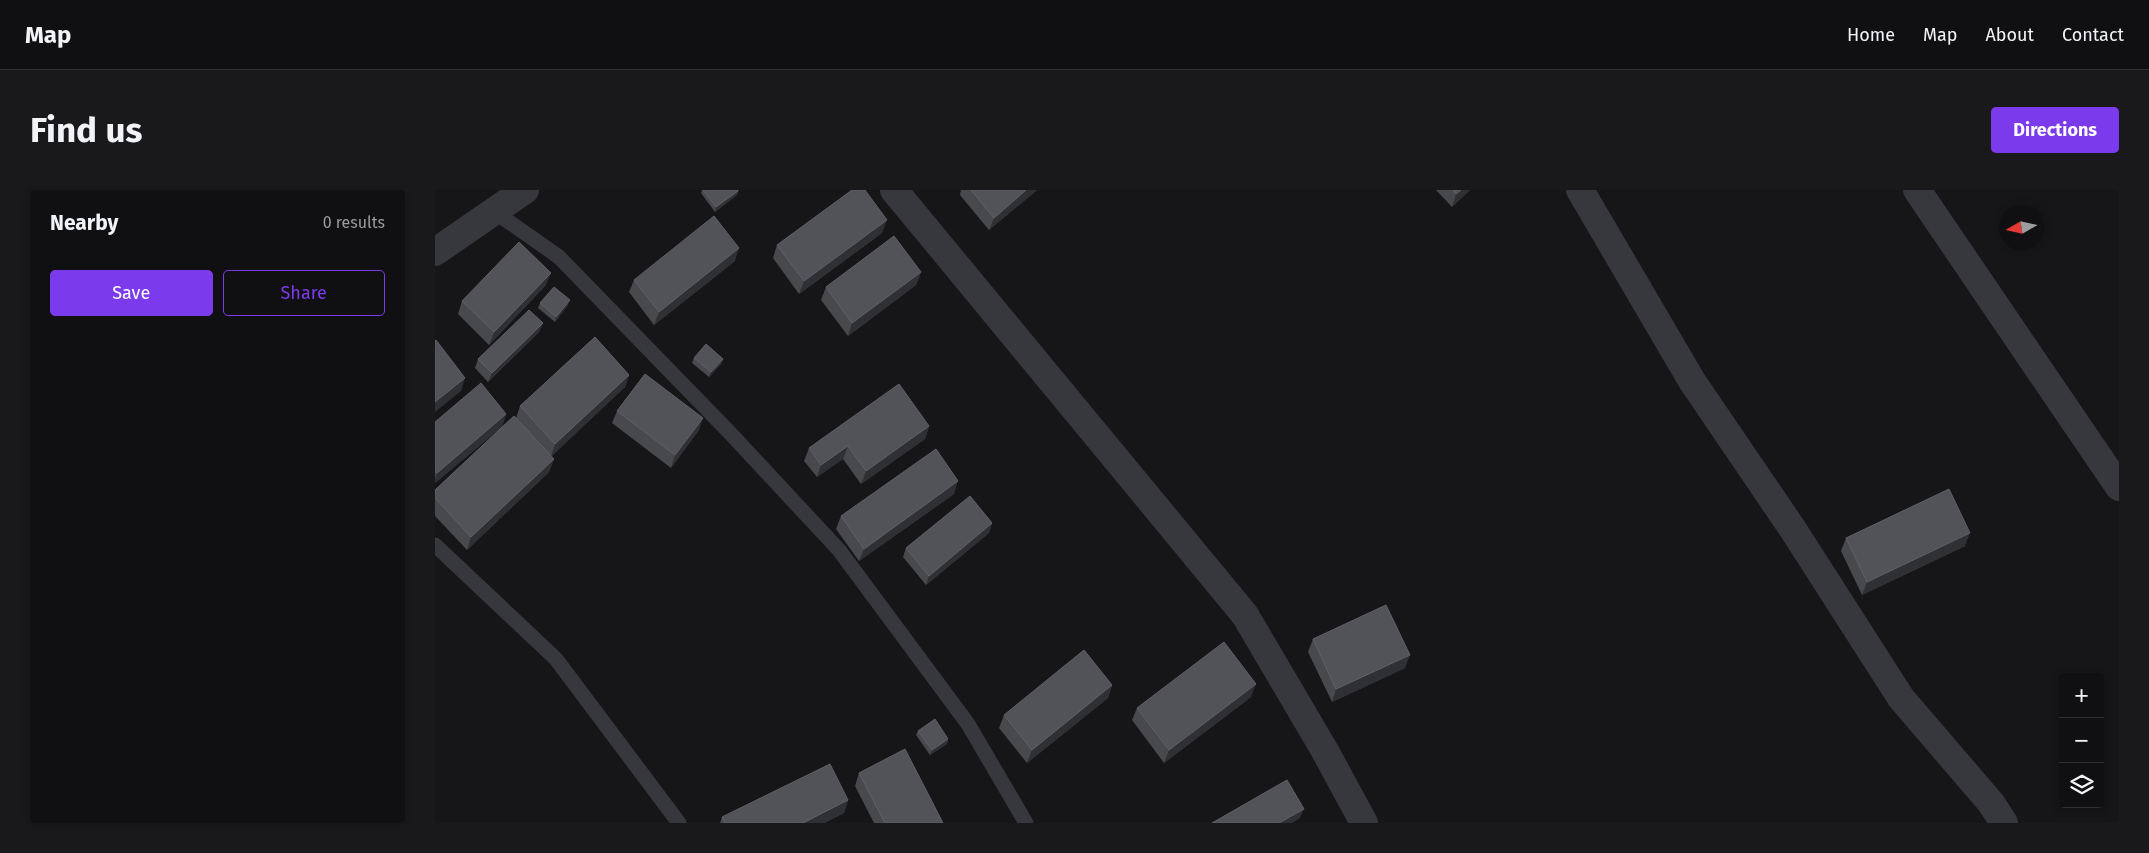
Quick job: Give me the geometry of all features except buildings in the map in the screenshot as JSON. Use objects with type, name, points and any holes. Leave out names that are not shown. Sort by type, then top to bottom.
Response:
[{"type":"street","points":[[435,252],[525,190]]},
{"type":"street","points":[[894,190],[1245,615],[1325,751],[1364,823]]},
{"type":"street","points":[[1580,190],[1692,381],[1794,531],[1896,690],[1991,803],[2004,823]]},
{"type":"street","points":[[1917,190],[2119,487]]},
{"type":"lane","points":[[495,212],[559,257],[839,550],[968,724],[1026,823]]},
{"type":"lane","points":[[435,545],[556,658],[679,823]]}]
